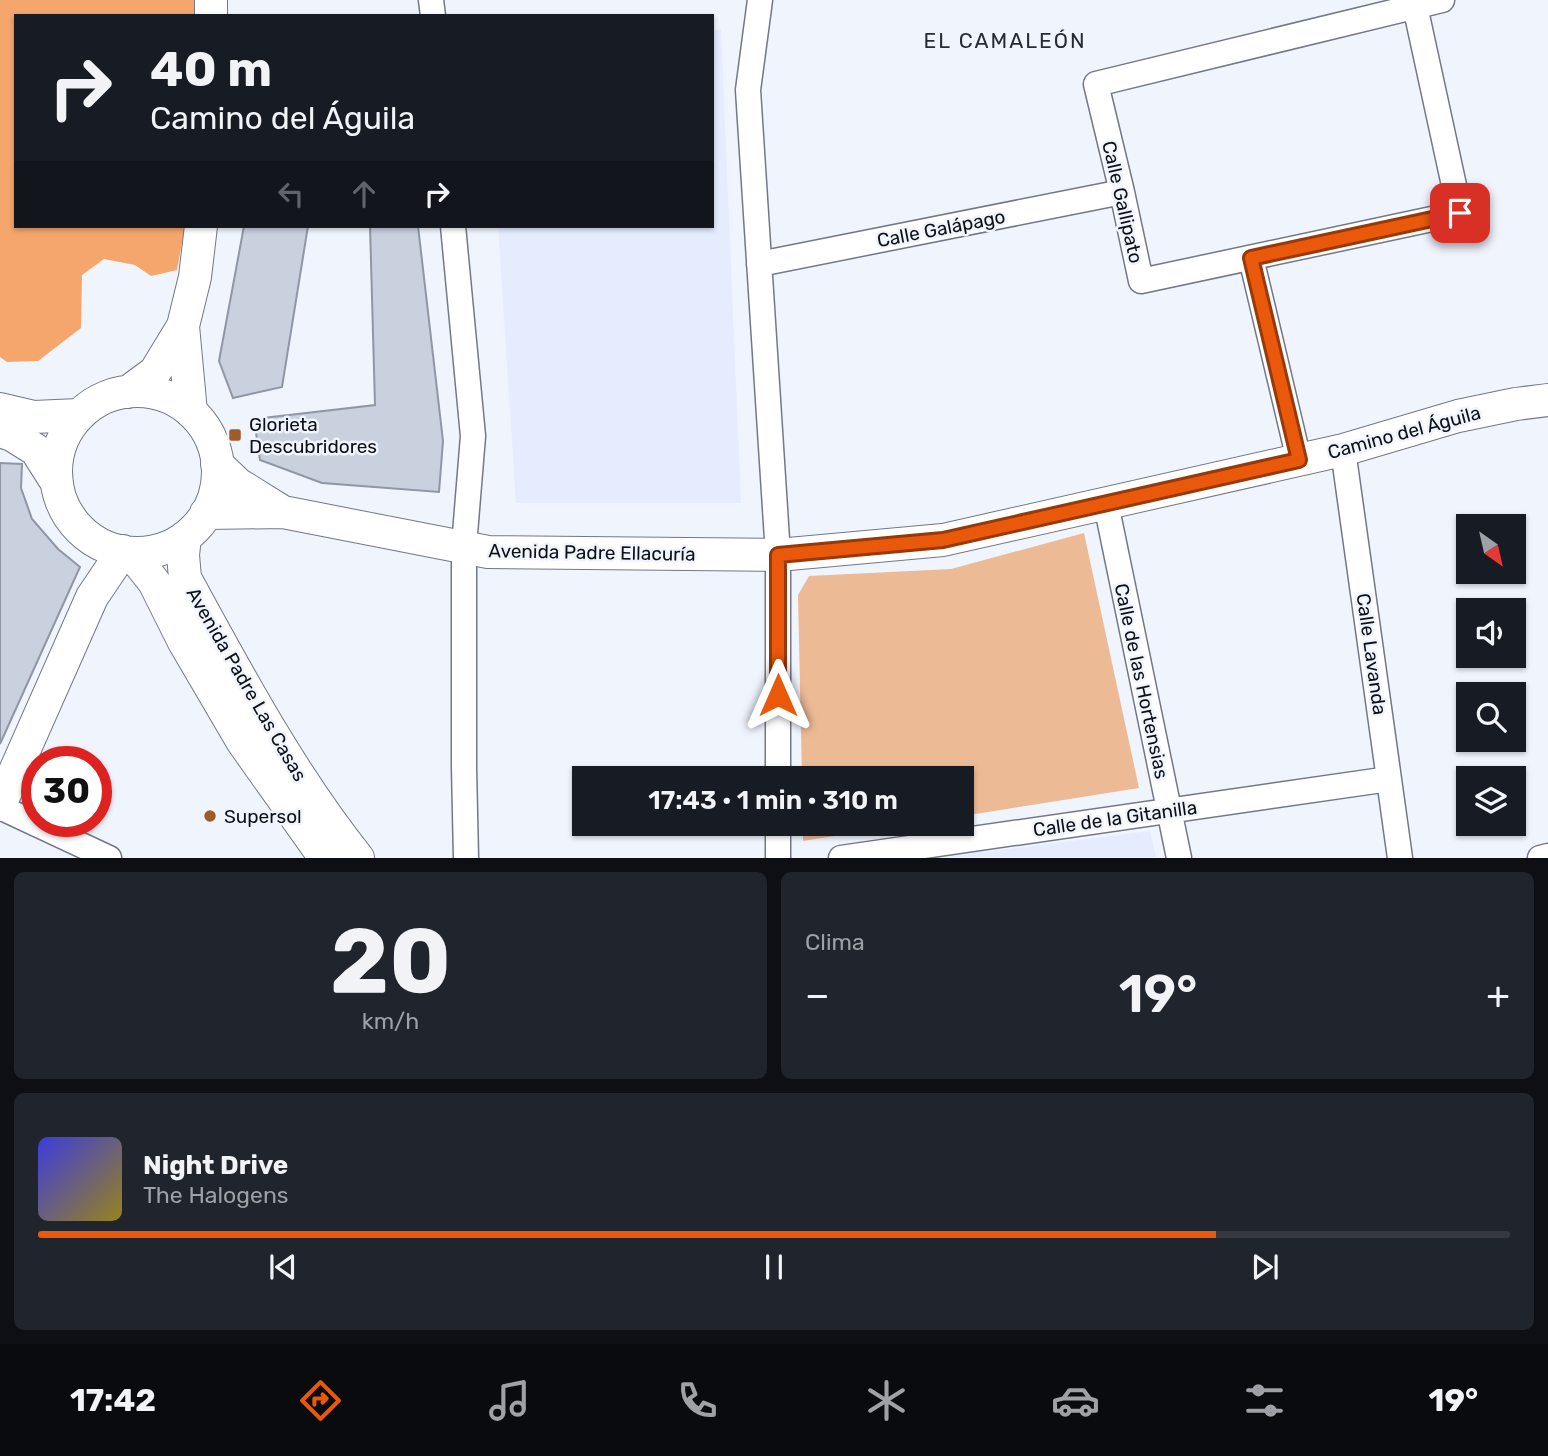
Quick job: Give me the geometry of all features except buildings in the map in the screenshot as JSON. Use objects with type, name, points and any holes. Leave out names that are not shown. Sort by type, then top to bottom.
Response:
[{"type":"street","points":[[760,0],[748,90],[778,555],[778,766]]},
{"type":"street","name":"Calle Gallipato","points":[[1416,6],[1460,213],[1141,281],[1096,84],[1416,6],[1442,0]]},
{"type":"street","name":"Calle Galápago","points":[[759,264],[1122,192]]},
{"type":"street","points":[[128,392],[155,372],[183,326],[195,277],[201,228]]},
{"type":"street","points":[[453,228],[473,436],[464,546],[466,858]]},
{"type":"street","points":[[1251,258],[1299,460]]},
{"type":"street","points":[[183,326],[191,412]]},
{"type":"street","points":[[145,391],[177,401],[191,412],[209,435],[217,464],[213,498],[197,526],[185,537],[154,551],[117,549],[82,531],[61,501],[56,465],[60,447],[79,415],[110,396],[145,391]]},
{"type":"street","name":"Camino del Águila","points":[[778,555],[943,540],[1343,450],[1458,416],[1548,400]]},
{"type":"street","points":[[0,409],[34,417],[79,415]]},
{"type":"street","points":[[0,431],[36,450],[57,484]]},
{"type":"street","name":"Calle Lavanda","points":[[1343,450],[1400,858]]},
{"type":"street","points":[[217,464],[238,484],[283,512]]},
{"type":"street","name":"Calle de las Hortensias","points":[[1106,504],[1178,858]]},
{"type":"street","points":[[206,513],[283,512]]},
{"type":"street","name":"Avenida Padre Ellacuría","points":[[283,512],[488,552],[778,555]]},
{"type":"street","name":"Avenida Padre Las Casas","points":[[185,537],[185,578],[251,698],[332,826],[358,858]]},
{"type":"street","points":[[109,858],[0,806],[92,597],[117,549]]},
{"type":"street","name":"Avenida Padre Las Casas","points":[[117,549],[154,582],[184,642],[242,741],[322,856]]},
{"type":"street","name":"Calle de la Gitanilla","points":[[841,858],[1389,779]]},
{"type":"street","points":[[778,836],[778,858]]},
{"type":"street","points":[[1540,858],[1548,856]]},
{"type":"shaded area","points":[[0,0],[196,0],[196,14],[14,14],[14,228],[185,228],[177,270],[151,276],[135,265],[104,259],[82,275],[81,328],[38,361],[7,362],[0,357]]},
{"type":"shaded area","points":[[721,29],[741,503],[516,503],[498,228],[714,228],[714,31]]},
{"type":"shaded area","points":[[1084,533],[1139,788],[974,814],[974,766],[802,766],[798,595],[809,576],[951,569]]},
{"type":"shaded area","points":[[1150,831],[1156,857],[944,857]]},
{"type":"shaded area","points":[[803,836],[834,836],[803,841]]},
{"type":"place","name":"Glorieta Descubridores","points":[[235,435]]},
{"type":"place","name":"Supersol","points":[[210,816]]},
{"type":"district","name":"EL CAMALEÓN","points":[[1005,41]]},
{"type":"route","points":[[778,695],[778,555],[943,540],[1299,460],[1251,258],[1460,213]]}]
